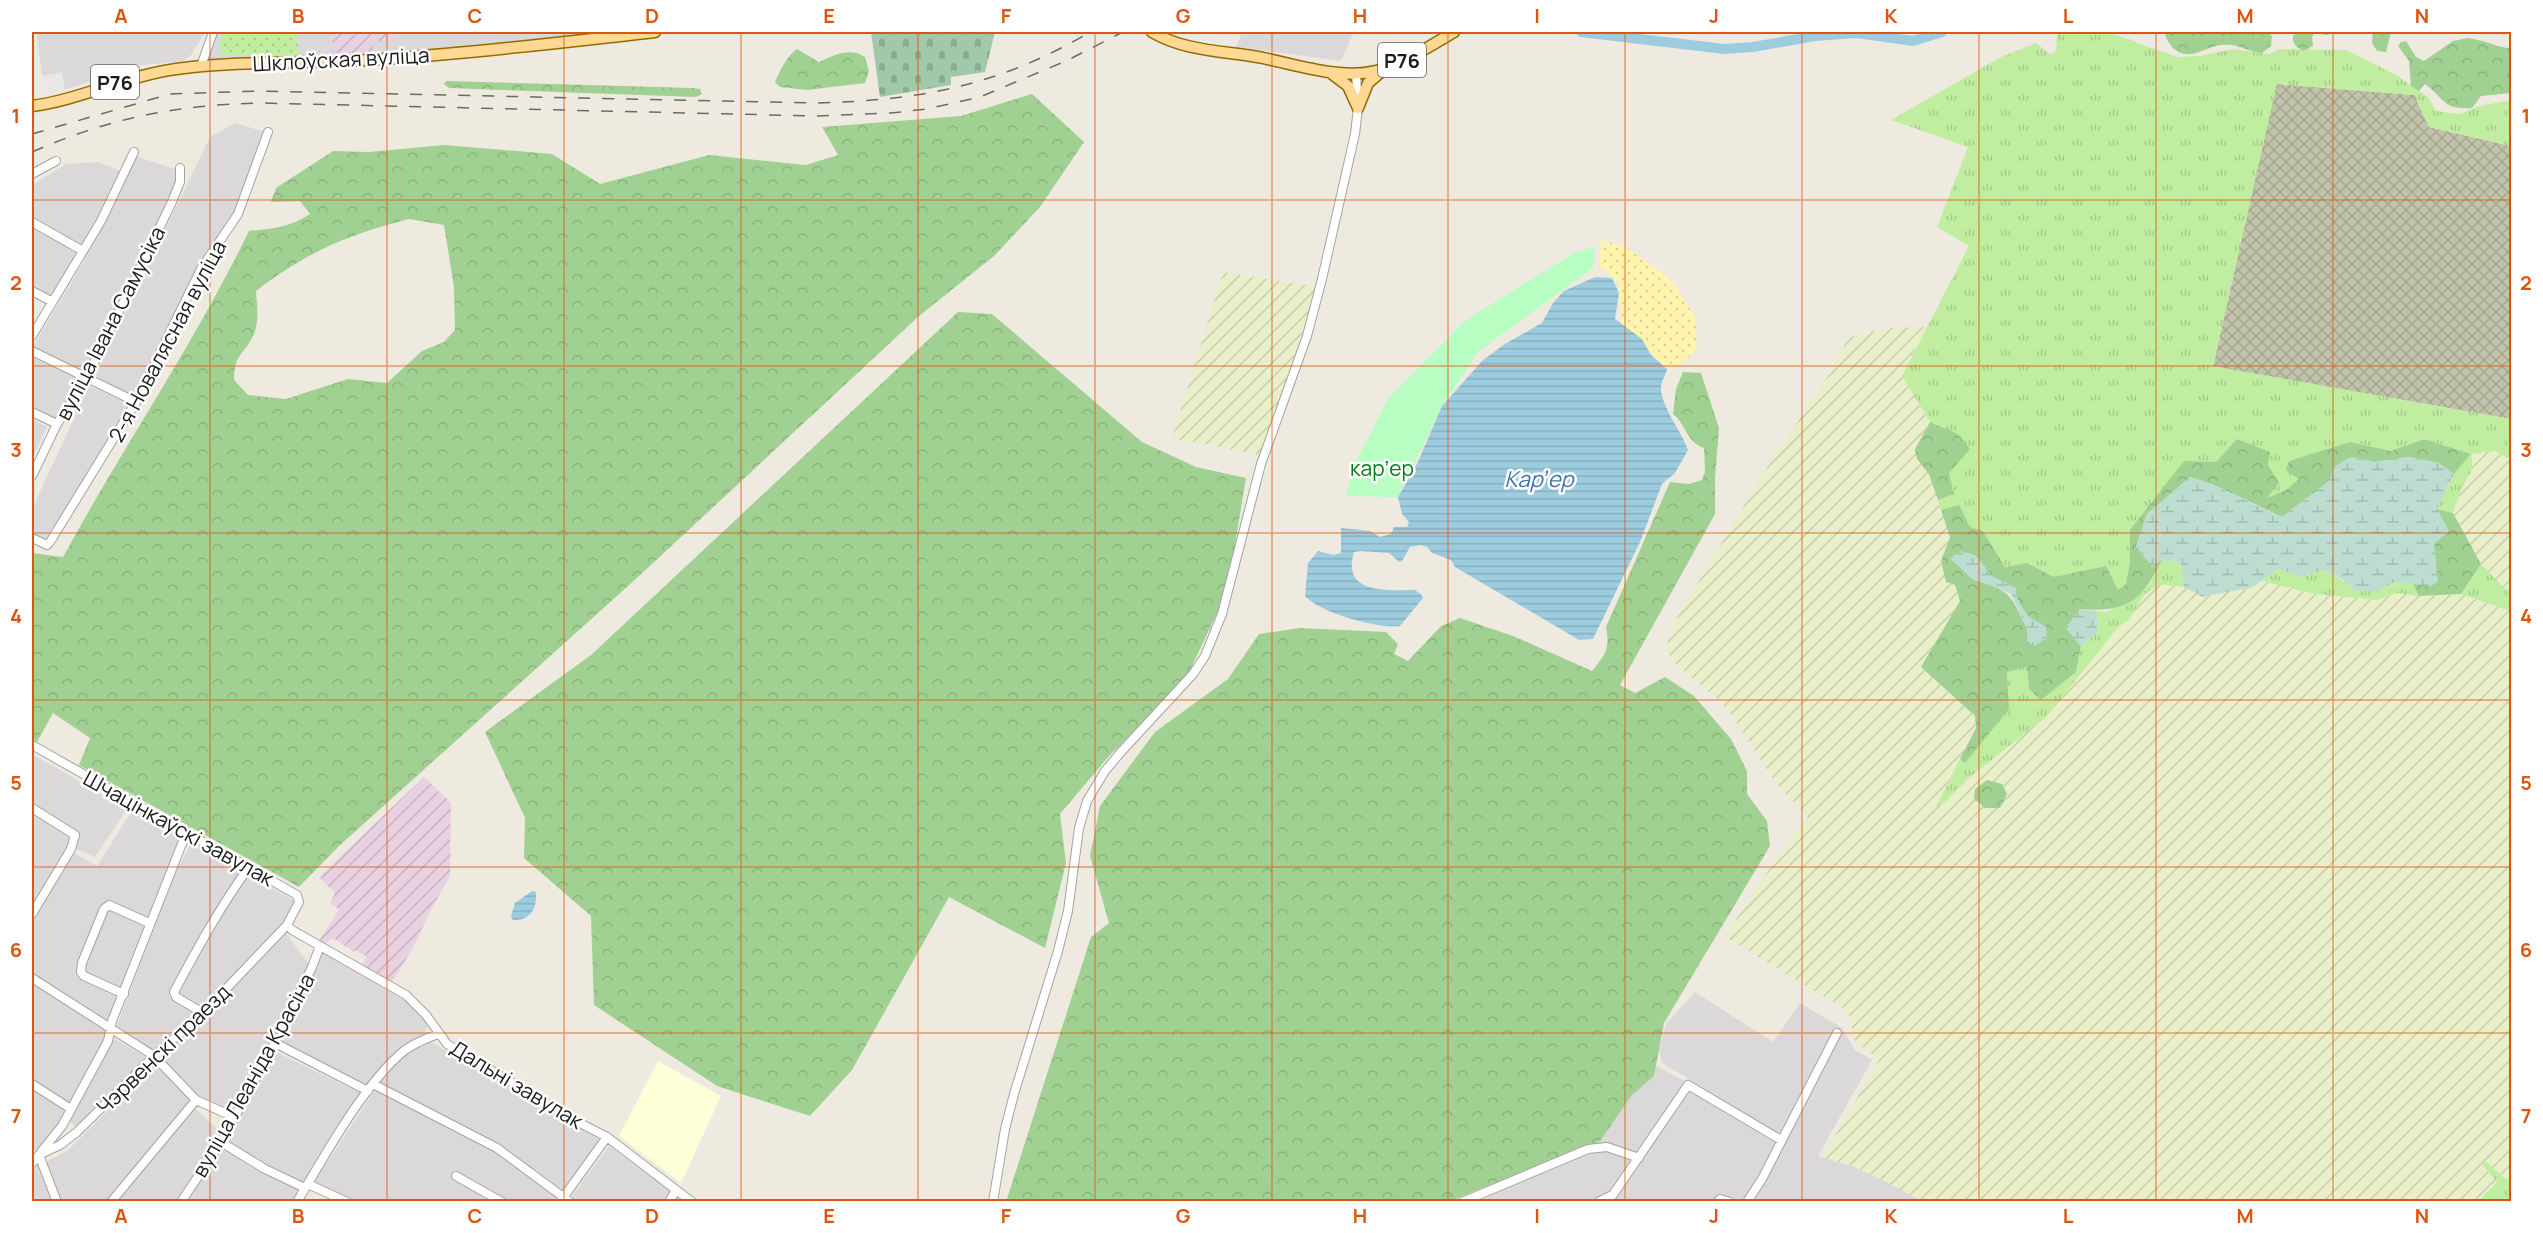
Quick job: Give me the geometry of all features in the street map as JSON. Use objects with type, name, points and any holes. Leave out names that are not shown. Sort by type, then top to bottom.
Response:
[{"type":"main road","name":"Шклоўская вуліца","points":[[32,106],[54,102],[144,75],[201,66],[383,59],[494,51],[655,32]]},
{"type":"main road","name":"Р76","points":[[1152,32],[1186,45],[1322,70],[1360,73],[1394,65],[1450,34]]},
{"type":"main road","points":[[1359,104],[1371,79],[1394,65]]},
{"type":"main road","points":[[1322,70],[1342,80],[1359,104]]},
{"type":"street","points":[[201,66],[213,32]]},
{"type":"street","points":[[993,1202],[1005,1129],[1014,1094],[1068,911],[1079,828],[1087,801],[1105,771],[1193,674],[1205,656],[1216,631],[1240,549],[1261,464],[1313,316],[1351,156],[1359,104],[1360,73]]},
{"type":"street","name":"2-я Новалясная вуліца","points":[[32,538],[41,544],[47,545],[50,542],[82,494],[136,402],[201,269],[238,214],[268,132]]},
{"type":"street","points":[[32,336],[101,221],[134,152]]},
{"type":"street","points":[[32,174],[56,161]]},
{"type":"street","name":"вуліца Івана Самусіка","points":[[32,474],[57,424],[87,377],[171,204],[180,182],[180,168]]},
{"type":"street","points":[[32,222],[83,251]]},
{"type":"street","points":[[32,291],[51,301]]},
{"type":"street","points":[[32,351],[136,402]]},
{"type":"street","points":[[32,412],[57,424]]},
{"type":"street","name":"Шчацінкаўскі завулак","points":[[32,745],[297,895],[298,902],[287,925]]},
{"type":"street","points":[[32,808],[75,835],[71,849],[32,914]]},
{"type":"street","points":[[57,1202],[35,1153],[62,1126],[108,1041],[112,1021],[187,831]]},
{"type":"street","points":[[203,1013],[176,997],[174,992],[199,945],[249,867]]},
{"type":"street","points":[[124,994],[84,976],[81,972],[82,963],[104,909],[109,905],[149,923]]},
{"type":"street","name":"Дальні завулак","points":[[287,925],[406,995],[426,1015],[447,1044],[608,1137],[692,1202]]},
{"type":"street","name":"Чэрвенскі праезд","points":[[32,1163],[35,1153],[60,1145],[77,1132],[154,1056],[203,1013],[287,925]]},
{"type":"street","name":"вуліца Леаніда Красіна","points":[[181,1202],[221,1142],[275,1043],[312,968],[320,946]]},
{"type":"street","points":[[32,978],[154,1056],[196,1100],[234,1117]]},
{"type":"street","points":[[1747,1202],[1762,1179],[1837,1033]]},
{"type":"street","points":[[297,1202],[370,1087],[405,1051],[438,1034]]},
{"type":"street","points":[[275,1043],[497,1148],[564,1200],[608,1137]]},
{"type":"street","points":[[32,1084],[71,1109]]},
{"type":"street","points":[[1598,1202],[1609,1199],[1688,1085],[1781,1140]]},
{"type":"street","points":[[111,1202],[196,1100]]},
{"type":"street","points":[[221,1142],[266,1169],[347,1202]]},
{"type":"street","points":[[1462,1202],[1588,1149],[1607,1147],[1639,1158]]},
{"type":"street","points":[[456,1176],[502,1202]]},
{"type":"street","points":[[669,1202],[676,1190]]},
{"type":"street","points":[[1717,1202],[1720,1199],[1730,1202]]},
{"type":"shaded area","points":[[36,32],[205,32],[191,55],[183,61],[133,66],[65,90],[45,94]]},
{"type":"shaded area","points":[[213,32],[655,32],[494,51],[201,66]]},
{"type":"shaded area","points":[[332,32],[393,32],[394,40],[373,42],[373,52],[333,54]]},
{"type":"shaded area","points":[[1242,32],[1354,32],[1341,61],[1236,47]]},
{"type":"shaded area","points":[[62,72],[65,90],[45,94],[42,76]]},
{"type":"shaded area","points":[[2276,84],[2414,95],[2429,127],[2511,146],[2511,419],[2213,367]]},
{"type":"shaded area","points":[[235,123],[265,132],[236,214],[200,267],[136,399],[94,377],[210,137]]},
{"type":"shaded area","points":[[135,156],[178,170],[178,182],[86,374],[32,348],[84,261]]},
{"type":"shaded area","points":[[98,162],[120,171],[82,247],[32,219],[32,185],[66,164]]},
{"type":"shaded area","points":[[32,225],[79,252],[50,296],[32,287]]},
{"type":"shaded area","points":[[1223,272],[1318,287],[1260,455],[1172,438]]},
{"type":"shaded area","points":[[1926,327],[1902,376],[1930,422],[1915,449],[1917,459],[1929,474],[1950,537],[1941,561],[1946,582],[1955,585],[1960,601],[1921,667],[1975,716],[1976,728],[1937,806],[1945,802],[2087,663],[2119,626],[2129,620],[2144,595],[2159,584],[2184,587],[2203,597],[2253,587],[2262,581],[2314,594],[2377,600],[2397,593],[2419,596],[2461,594],[2511,611],[2511,1183],[2485,1161],[2482,1165],[2497,1182],[2479,1201],[1925,1202],[1856,1167],[1823,1157],[1879,1060],[1853,1039],[1851,1019],[1846,1010],[1725,937],[1756,888],[1808,817],[1776,783],[1731,714],[1719,700],[1680,668],[1669,655],[1667,643],[1678,616],[1761,477],[1832,370],[1848,338],[1886,328]]},
{"type":"shaded area","points":[[32,357],[78,379],[57,419],[32,407]]},
{"type":"shaded area","points":[[89,386],[132,406],[47,542],[32,535],[32,509]]},
{"type":"shaded area","points":[[32,419],[47,427],[32,459]]},
{"type":"shaded area","points":[[2495,451],[2511,460],[2511,590],[2505,589],[2481,564],[2453,513],[2461,490],[2472,470],[2471,454]]},
{"type":"shaded area","points":[[32,754],[127,809],[95,857],[75,848],[79,835],[32,805]]},
{"type":"shaded area","points":[[424,777],[451,803],[450,876],[415,944],[391,984],[362,966],[366,956],[355,950],[354,952],[333,938],[324,944],[319,941],[339,909],[330,903],[335,893],[319,877]]},
{"type":"shaded area","points":[[133,809],[182,836],[108,1024],[32,975],[32,921],[72,852],[97,866]]},
{"type":"shaded area","points":[[32,812],[73,837],[32,908]]},
{"type":"shaded area","points":[[192,841],[241,871],[172,993],[198,1013],[154,1052],[115,1031],[170,884]]},
{"type":"shaded area","points":[[247,874],[293,900],[293,903],[285,923],[204,1009],[176,993],[198,952]]},
{"type":"shaded area","points":[[285,932],[311,967],[233,1113],[198,1098],[161,1059]]},
{"type":"shaded area","points":[[323,952],[410,1004],[425,1019],[427,1027],[421,1038],[366,1087],[281,1044]]},
{"type":"shaded area","points":[[32,982],[51,992],[106,1031],[104,1045],[69,1104],[32,1080]]},
{"type":"shaded area","points":[[1695,992],[1773,1042],[1800,1003],[1842,1028],[1855,1050],[1872,1060],[1818,1156],[1852,1166],[1886,1181],[1921,1201],[1610,1202],[1691,1080],[1662,1063],[1659,1050],[1666,1024]]},
{"type":"shaded area","points":[[115,1039],[146,1058],[79,1128],[69,1122],[87,1082]]},
{"type":"shaded area","points":[[431,1042],[601,1141],[563,1194],[501,1148],[376,1084],[408,1053]]},
{"type":"shaded area","points":[[276,1052],[362,1094],[305,1186],[228,1145],[231,1133]]},
{"type":"shaded area","points":[[658,1061],[721,1096],[681,1183],[619,1136]]},
{"type":"shaded area","points":[[155,1064],[193,1101],[109,1201],[61,1201],[46,1162],[68,1150]]},
{"type":"shaded area","points":[[1656,1066],[1685,1083],[1608,1195],[1592,1201],[1477,1202],[1590,1152],[1632,1095],[1654,1076]]},
{"type":"shaded area","points":[[32,1087],[67,1110],[60,1125],[38,1153],[32,1148]]},
{"type":"shaded area","points":[[375,1090],[501,1154],[558,1197],[555,1202],[351,1202],[313,1184]]},
{"type":"shaded area","points":[[194,1107],[222,1134],[178,1201],[116,1202]]},
{"type":"shaded area","points":[[222,1146],[254,1168],[301,1191],[294,1201],[186,1202]]},
{"type":"shaded area","points":[[609,1146],[673,1193],[667,1201],[573,1202],[570,1199]]},
{"type":"shaded area","points":[[39,1161],[54,1201],[32,1201],[32,1168]]},
{"type":"green space","points":[[224,32],[297,32],[298,55],[227,55],[221,52],[219,43]]},
{"type":"green space","points":[[871,32],[995,32],[985,72],[951,77],[951,85],[880,97]]},
{"type":"green space","points":[[2062,32],[2108,32],[2177,57],[2200,56],[2233,49],[2269,54],[2279,49],[2346,50],[2396,75],[2428,97],[2436,111],[2460,114],[2480,106],[2511,100],[2511,146],[2429,127],[2414,95],[2277,84],[2213,366],[2511,419],[2511,460],[2495,451],[2472,454],[2472,470],[2461,490],[2453,513],[2437,509],[2454,474],[2471,454],[2424,439],[2391,451],[2350,442],[2286,490],[2265,499],[2216,462],[2130,530],[2130,562],[2126,585],[2118,590],[2106,567],[2054,577],[2027,563],[2005,567],[1983,531],[1970,528],[1959,506],[1941,510],[1938,500],[1954,494],[1949,473],[1957,434],[1930,422],[1902,376],[1969,246],[1937,227],[1968,147],[1891,120],[2001,57],[2036,43],[2051,55],[2056,51],[2057,34]]},
{"type":"green space","points":[[2165,32],[2268,32],[2272,36],[2271,46],[2262,53],[2226,44],[2197,53],[2185,54],[2173,48]]},
{"type":"green space","points":[[2303,32],[2334,33],[2327,35],[2314,33],[2313,46],[2303,51],[2295,45],[2293,35]]},
{"type":"green space","points":[[2373,32],[2391,32],[2386,52],[2377,51],[2372,43]]},
{"type":"green space","points":[[2467,38],[2511,48],[2511,93],[2481,96],[2472,108],[2462,108],[2445,102],[2425,84],[2419,91],[2411,86],[2409,61],[2398,46],[2401,42],[2406,41],[2416,57],[2424,61],[2453,41]]},
{"type":"green space","points":[[797,49],[819,62],[848,52],[865,57],[869,71],[865,83],[807,90],[780,87],[775,82],[787,60]]},
{"type":"green space","points":[[446,81],[692,88],[700,89],[702,94],[696,97],[449,88],[444,84]]},
{"type":"green space","points":[[1032,94],[1084,142],[1040,207],[994,256],[919,316],[638,577],[339,846],[299,887],[79,765],[90,738],[53,713],[37,742],[32,739],[32,553],[63,557],[182,355],[249,231],[288,225],[310,214],[300,201],[271,202],[276,188],[333,151],[369,152],[444,145],[552,154],[600,184],[709,155],[806,165],[838,155],[822,127],[961,116]],"holes":[[[409,219],[444,225],[454,287],[455,330],[444,342],[422,351],[387,383],[348,379],[286,399],[248,395],[234,380],[237,360],[255,333],[256,291],[310,255],[347,238]]]},
{"type":"green space","name":"карʼер","points":[[1595,247],[1593,268],[1479,351],[1442,406],[1398,497],[1346,496],[1354,465],[1388,399],[1463,322],[1574,253]]},
{"type":"green space","points":[[958,312],[992,314],[1142,442],[1196,467],[1246,478],[1227,592],[1184,683],[1109,756],[1060,814],[1066,863],[1045,948],[949,897],[852,1070],[810,1116],[717,1086],[594,1005],[591,916],[524,858],[525,818],[485,732],[591,655]]},
{"type":"green space","points":[[1683,372],[1701,373],[1719,428],[1715,514],[1620,685],[1635,693],[1665,677],[1694,696],[1731,739],[1747,771],[1747,794],[1767,821],[1770,846],[1664,1023],[1654,1076],[1632,1095],[1600,1141],[1450,1201],[1006,1202],[1091,937],[1109,923],[1090,856],[1100,806],[1155,732],[1228,679],[1259,634],[1300,628],[1386,632],[1398,644],[1394,654],[1408,661],[1441,626],[1460,618],[1513,636],[1592,671],[1606,651],[1606,627],[1670,482],[1689,484],[1702,480],[1705,472],[1704,448],[1693,442],[1673,414],[1676,389]]},
{"type":"green space","points":[[1930,422],[1958,434],[1970,449],[1949,473],[1954,494],[1938,500],[1929,474],[1917,459],[1915,449]]},
{"type":"green space","points":[[2237,439],[2270,452],[2268,465],[2279,483],[2267,498],[2286,490],[2299,479],[2286,470],[2289,461],[2350,442],[2391,451],[2424,439],[2471,454],[2454,474],[2439,463],[2408,457],[2375,462],[2351,457],[2336,466],[2327,483],[2282,517],[2225,490],[2190,477],[2147,514],[2136,547],[2162,560],[2147,586],[2139,595],[2121,606],[2096,610],[2080,609],[2066,628],[2081,646],[2076,672],[2041,700],[2029,689],[2027,667],[2007,672],[2009,709],[1965,763],[1960,759],[1976,728],[1975,716],[1921,667],[1960,601],[1955,585],[1946,582],[1941,561],[1950,537],[1941,510],[1959,505],[1970,527],[1983,531],[2005,567],[2027,563],[2054,577],[2106,566],[2118,590],[2126,584],[2130,562],[2130,530],[2184,461],[2216,462]],"holes":[[[1975,555],[1992,576],[2016,598],[2028,617],[2046,627],[2026,626],[2007,594],[1972,579]]]},
{"type":"green space","points":[[2351,457],[2375,462],[2408,457],[2439,463],[2454,474],[2437,509],[2449,531],[2434,544],[2438,582],[2431,586],[2394,582],[2377,591],[2354,590],[2342,579],[2323,570],[2303,577],[2278,569],[2253,587],[2203,597],[2184,587],[2181,563],[2162,560],[2152,567],[2136,547],[2147,514],[2190,477],[2225,490],[2282,517],[2327,483],[2336,466]]},
{"type":"green space","points":[[2437,509],[2453,513],[2481,564],[2461,594],[2419,596],[2413,584],[2431,586]]},
{"type":"green space","points":[[1961,551],[1975,555],[1992,576],[2016,588],[2021,607],[2034,620],[2046,627],[2047,638],[2034,646],[2028,642],[2026,626],[2011,594],[1972,579],[1950,558]]},
{"type":"green space","points":[[2162,560],[2181,563],[2184,587],[2159,584],[2144,595],[2129,620],[2119,626],[2047,716],[1969,778],[1945,802],[1936,807],[1960,759],[1965,763],[2007,690],[2006,672],[2027,667],[2029,689],[2076,672],[2081,646],[2097,632],[2097,611],[2107,612],[2150,584]]},
{"type":"green space","points":[[2481,564],[2505,589],[2511,590],[2511,611],[2461,594]]},
{"type":"green space","points":[[2278,569],[2303,577],[2323,570],[2351,585],[2377,591],[2394,582],[2413,584],[2419,596],[2397,593],[2377,600],[2314,594],[2262,581]]},
{"type":"green space","points":[[2080,609],[2097,611],[2097,632],[2081,646],[2066,628]]},
{"type":"green space","points":[[1987,780],[2002,784],[2007,794],[2000,808],[1985,808],[1974,799],[1975,789]]},
{"type":"green space","points":[[2485,1161],[2511,1183],[2511,1201],[2479,1201],[2497,1182],[2482,1164]]},
{"type":"sand","points":[[1601,240],[1626,247],[1672,281],[1695,317],[1697,346],[1686,361],[1667,369],[1622,324],[1617,280],[1599,267]]},
{"type":"water","name":"Карʼер","points":[[1595,277],[1612,278],[1619,293],[1615,319],[1642,339],[1651,355],[1667,369],[1661,385],[1664,402],[1688,450],[1675,473],[1662,484],[1640,542],[1593,639],[1579,640],[1455,567],[1451,560],[1432,553],[1427,547],[1420,545],[1410,547],[1402,561],[1399,562],[1389,553],[1354,552],[1352,566],[1354,576],[1360,583],[1380,589],[1415,590],[1421,594],[1423,598],[1400,626],[1378,625],[1336,614],[1305,596],[1308,563],[1318,551],[1333,555],[1341,553],[1341,528],[1370,531],[1380,537],[1391,534],[1394,527],[1407,527],[1409,522],[1402,514],[1398,497],[1417,464],[1442,406],[1483,360],[1505,344],[1542,323],[1553,303],[1564,291]]},
{"type":"water","points":[[532,891],[536,892],[536,898],[532,912],[524,918],[513,920],[511,916],[515,903]]},
{"type":"waterway","points":[[1581,32],[1724,49],[1753,47],[1815,36],[1857,33],[1913,41],[1942,32]]},
{"type":"railway","points":[[32,134],[170,94],[259,91],[813,103],[888,99],[923,94],[990,78],[1023,66],[1090,32]]},
{"type":"railway","points":[[32,152],[89,130],[143,115],[229,104],[817,116],[891,113],[927,109],[980,97],[1066,61],[1123,32]]}]
